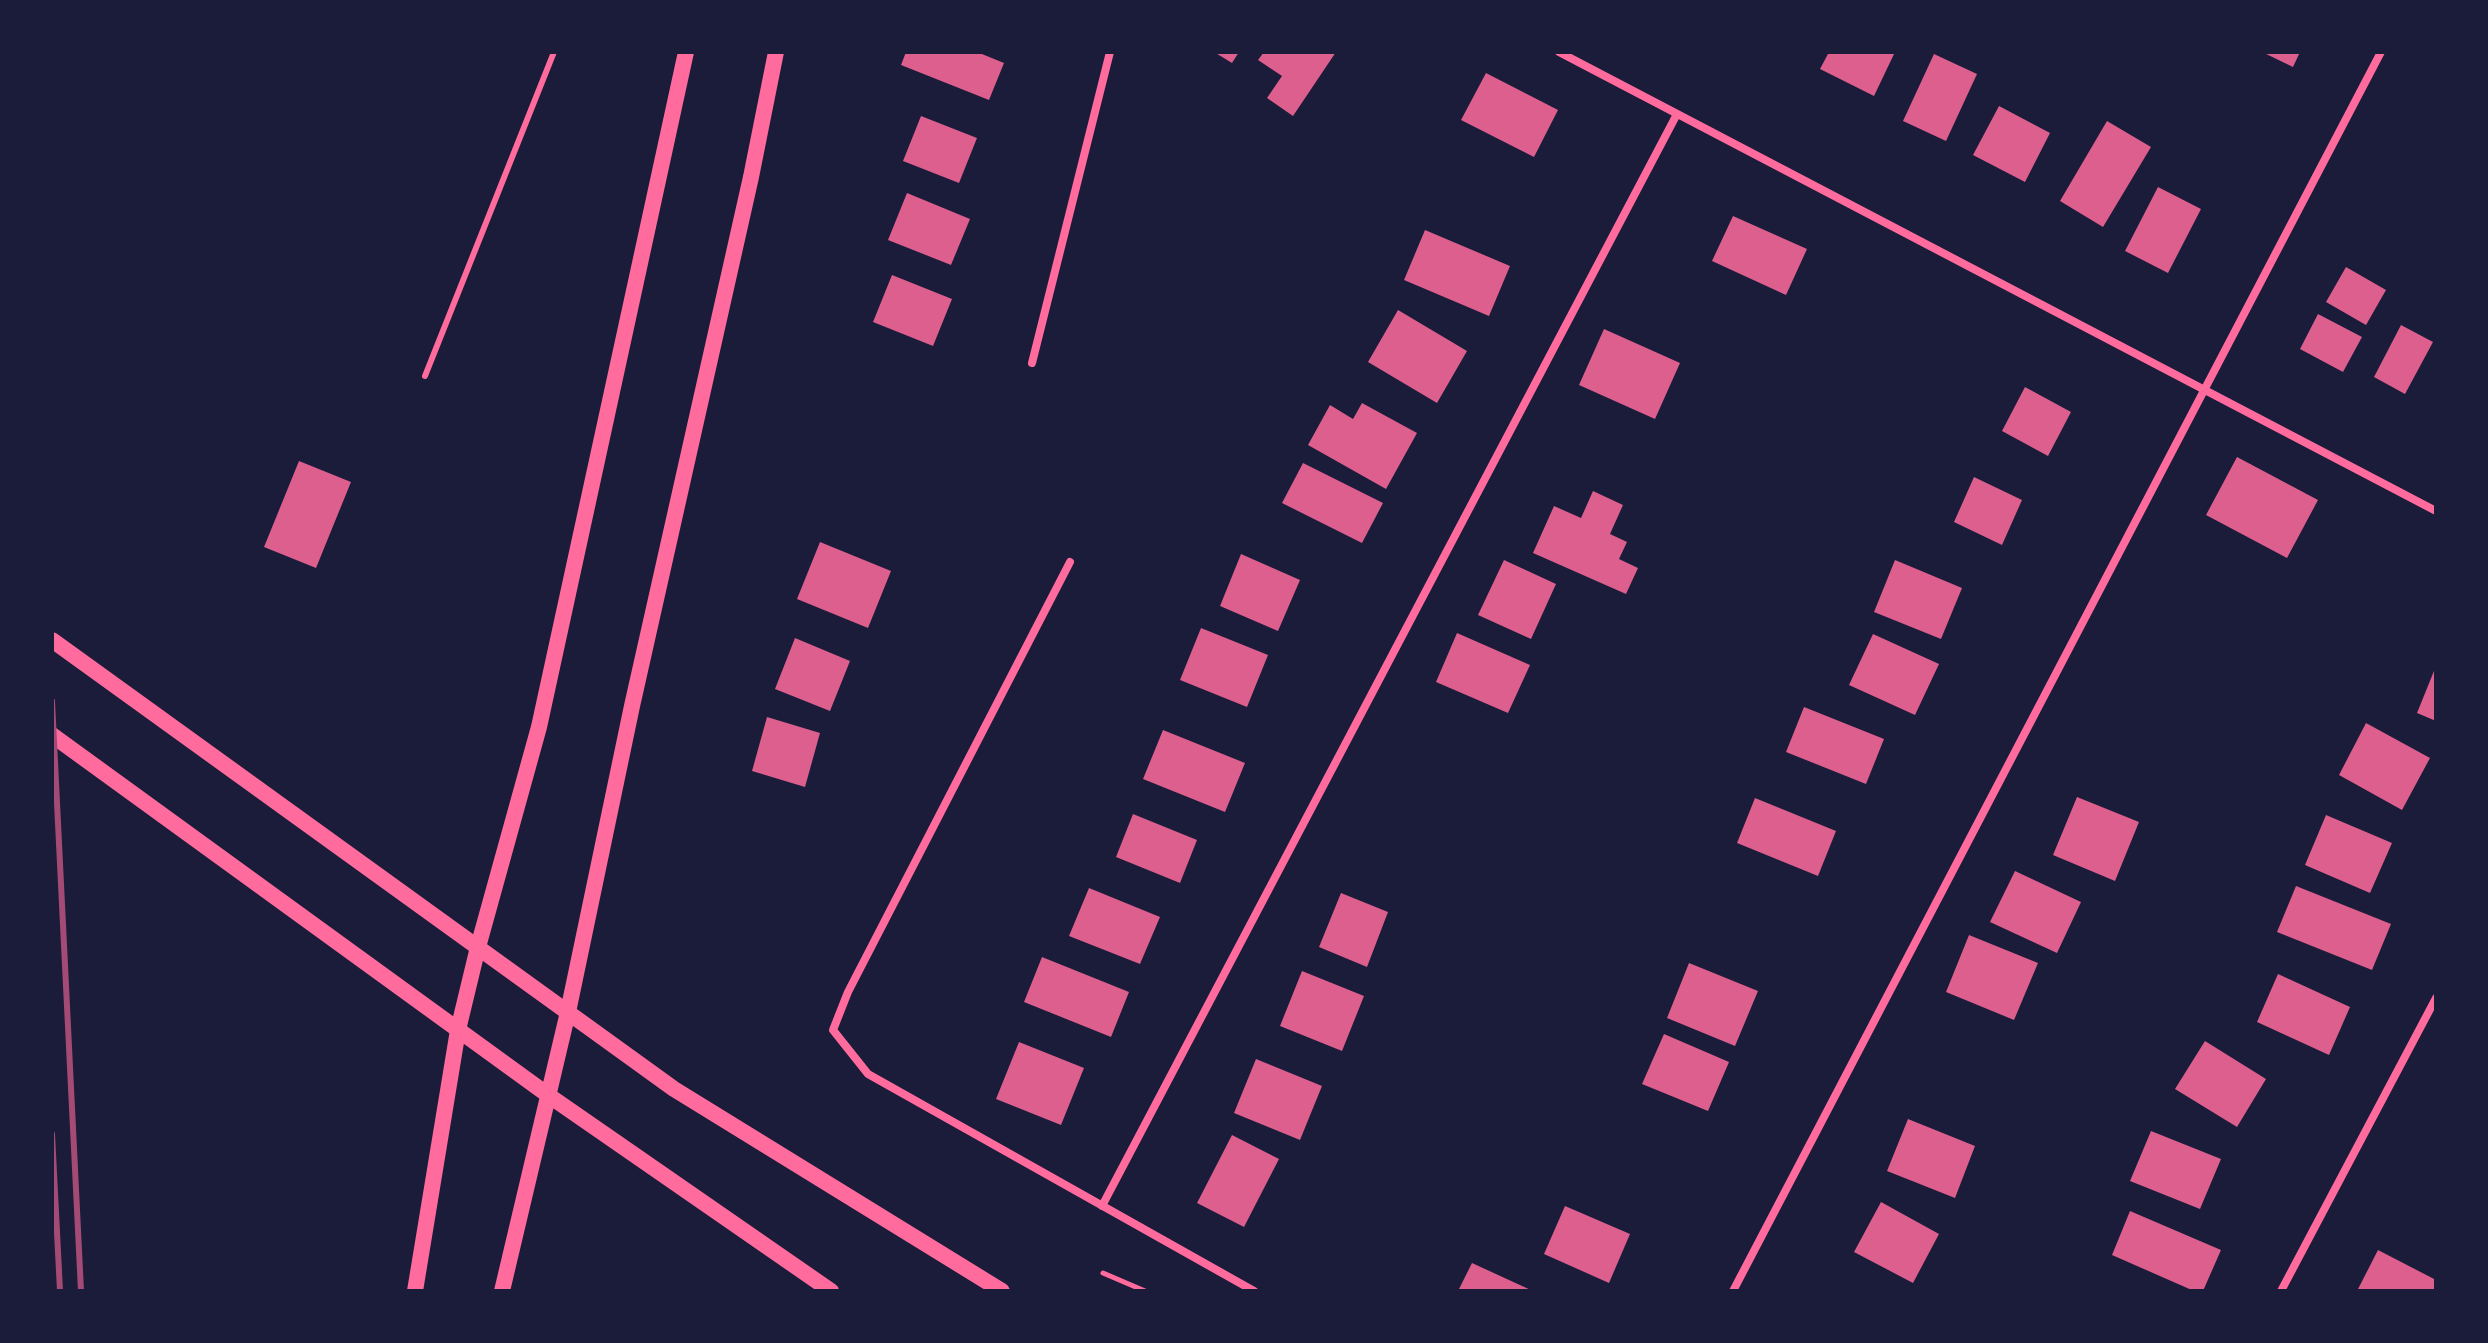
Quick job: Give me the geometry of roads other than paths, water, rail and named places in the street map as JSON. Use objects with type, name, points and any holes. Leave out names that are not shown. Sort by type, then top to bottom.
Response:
[{"type":"main road","points":[[415,1291],[458,1030],[539,727],[686,52]]},
{"type":"main road","points":[[502,1291],[568,1012],[776,52]]},
{"type":"main road","points":[[52,640],[674,1089],[1002,1291]]},
{"type":"main road","points":[[52,735],[548,1095],[831,1291]]},
{"type":"street","points":[[1032,363],[1110,52]]},
{"type":"street","points":[[1559,52],[2436,511]]},
{"type":"street","points":[[1733,1291],[2381,52]]},
{"type":"street","points":[[1102,1206],[1677,114]]},
{"type":"street","points":[[1070,562],[848,992],[833,1030],[868,1074],[1254,1291]]},
{"type":"street","points":[[2281,1291],[2436,998]]},
{"type":"lane","points":[[425,376],[554,52]]},
{"type":"railway","points":[[52,701],[81,1291]]},
{"type":"railway","points":[[52,1134],[60,1291]]}]
